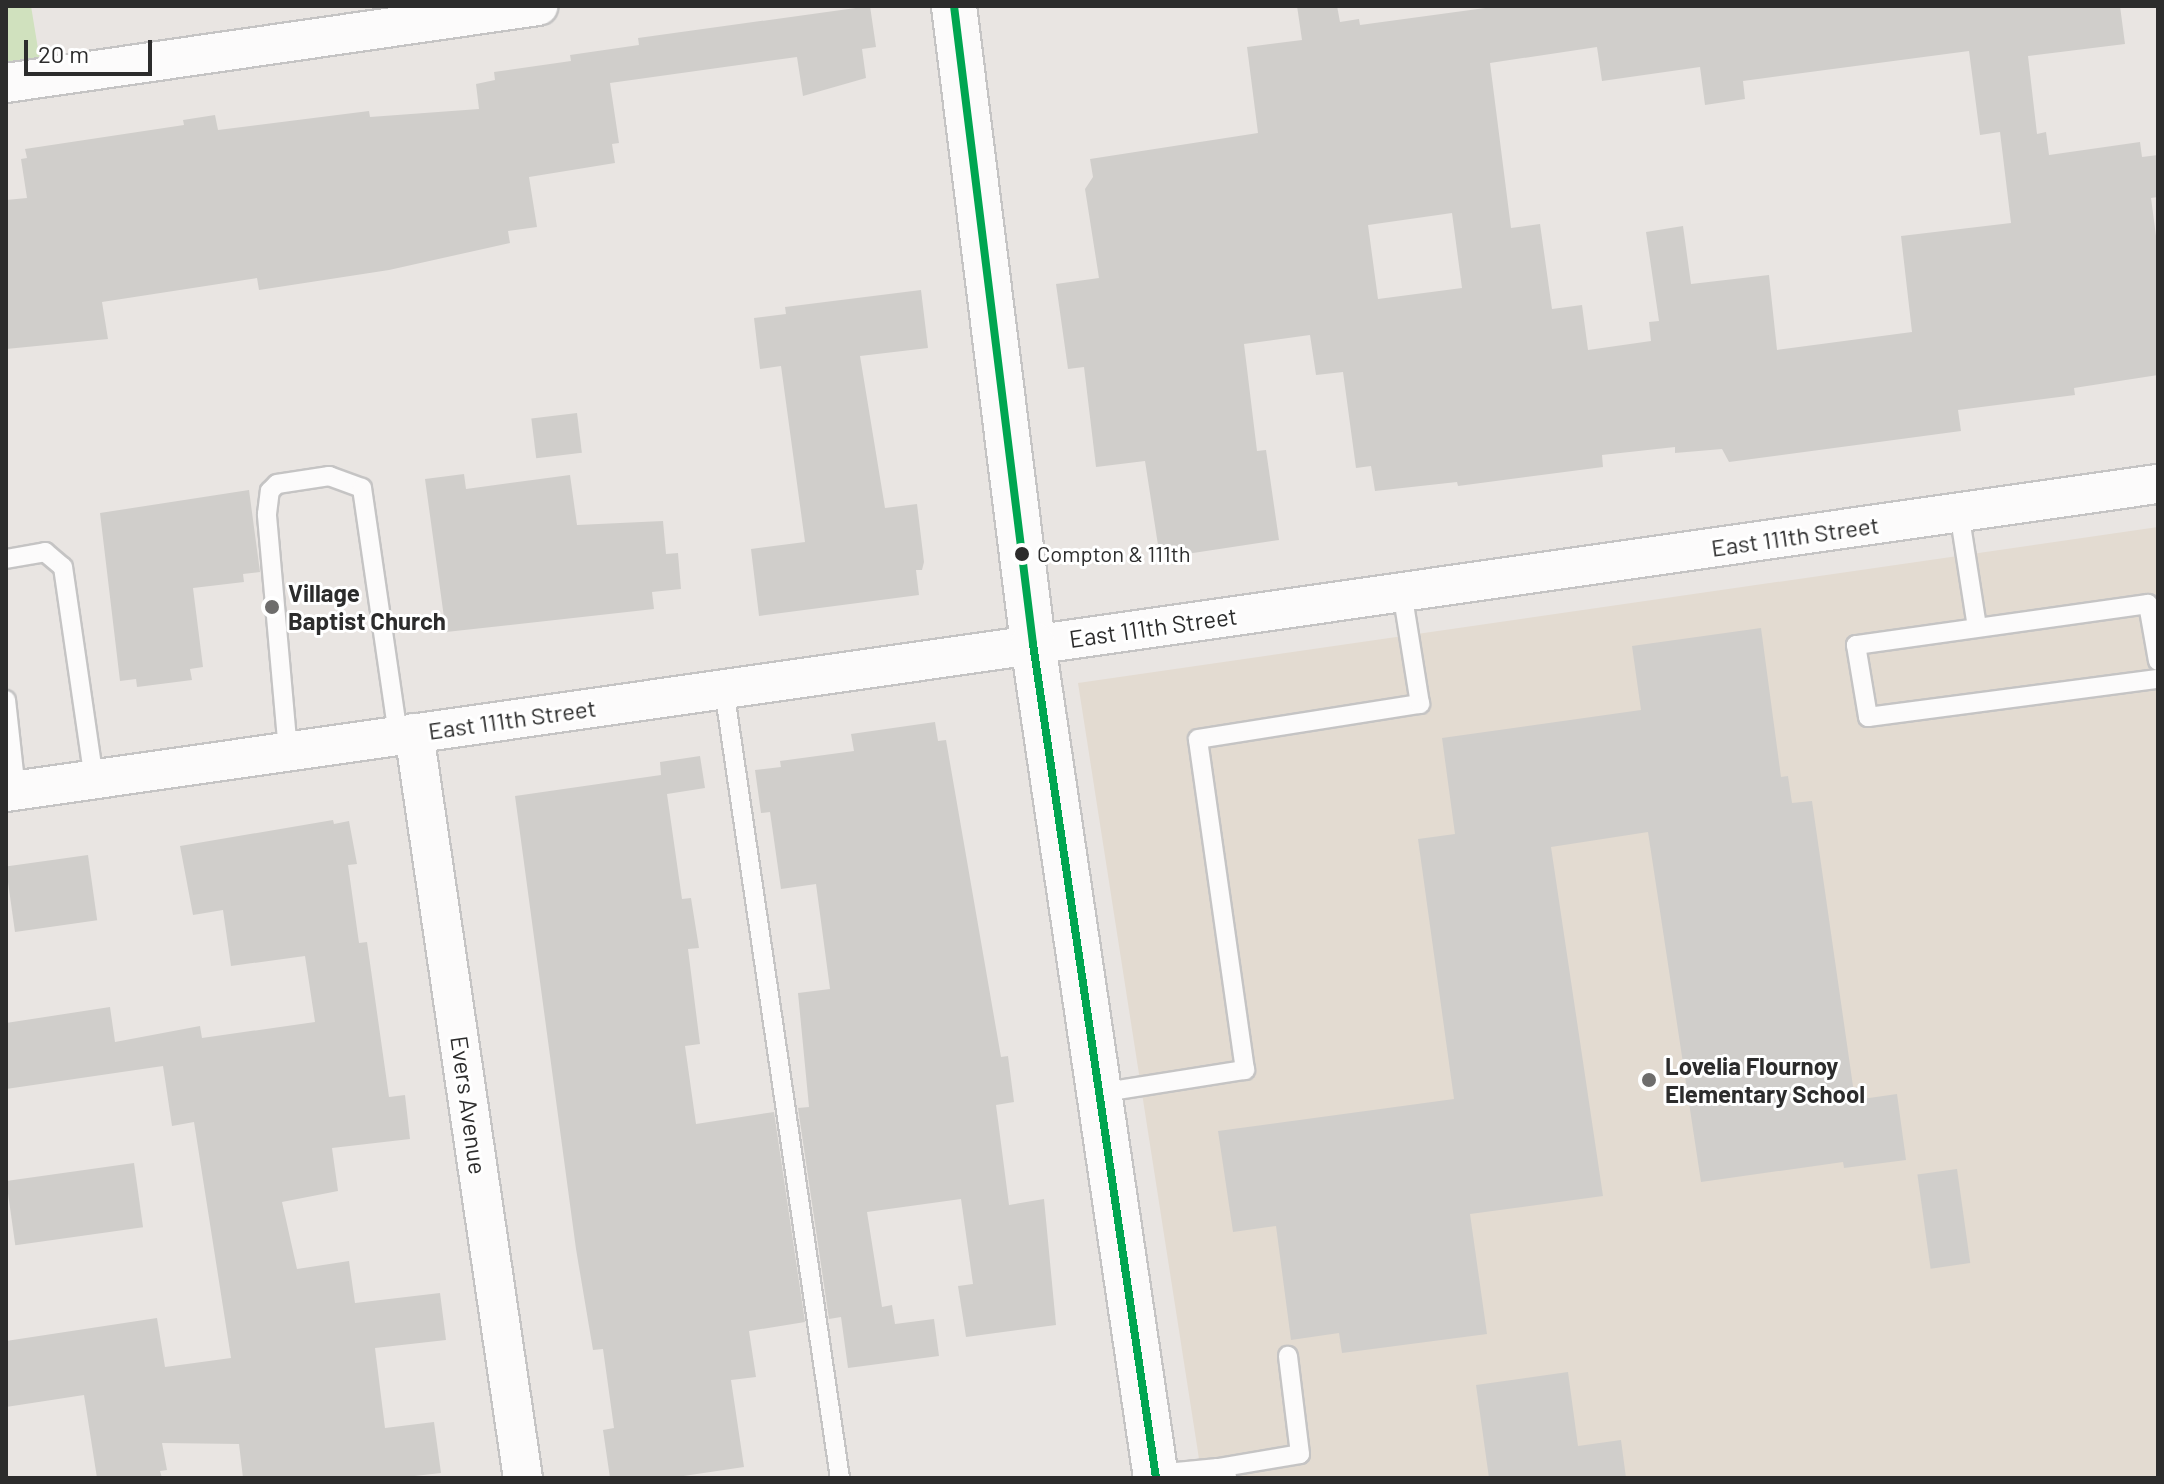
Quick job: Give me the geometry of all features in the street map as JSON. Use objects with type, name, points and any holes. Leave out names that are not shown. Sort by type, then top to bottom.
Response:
[{"type":"main road","points":[[954,6],[1033,644],[1156,1476]]},
{"type":"street","points":[[6,83],[538,6]]},
{"type":"street","name":"East 111th Street","points":[[11,791],[2158,484]]},
{"type":"street","name":"Evers Avenue","points":[[406,734],[523,1478]]},
{"type":"lane","points":[[288,751],[267,514],[270,491],[277,484],[329,476],[362,488],[406,734]]},
{"type":"lane","points":[[1959,512],[1977,627]]},
{"type":"lane","points":[[6,559],[45,552],[63,567],[94,779]]},
{"type":"lane","points":[[1099,1093],[1245,1070],[1198,739],[1420,704],[1402,592]]},
{"type":"lane","points":[[2158,661],[2148,604],[1856,645],[1868,717],[2158,679]]},
{"type":"lane","points":[[724,689],[840,1478]]},
{"type":"lane","points":[[6,700],[11,791]]},
{"type":"lane","points":[[1156,1476],[1224,1473],[1300,1454],[1288,1356]]},
{"type":"shaded area","name":"Lovelia Flournoy Elementary School","points":[[2158,527],[2158,1478],[1202,1478],[1078,683]]},
{"type":"green space","points":[[6,6],[31,6],[40,61],[6,66]]},
{"type":"building","points":[[870,6],[876,47],[862,49],[866,78],[803,96],[797,57],[610,83],[619,143],[612,144],[615,163],[529,177],[537,227],[508,231],[510,243],[389,270],[259,290],[257,278],[102,302],[108,339],[6,349],[6,200],[27,198],[21,159],[27,158],[25,149],[184,125],[183,120],[215,115],[218,130],[369,111],[370,117],[479,109],[476,84],[495,80],[494,72],[571,61],[570,55],[639,45],[638,38]]},
{"type":"building","points":[[1297,6],[1337,6],[1340,22],[1359,19],[1360,25],[1500,6],[2120,6],[2125,44],[2028,56],[2037,134],[2046,132],[2049,155],[2140,142],[2142,157],[2158,155],[2158,197],[2151,198],[2158,251],[2158,375],[2074,388],[2075,395],[1958,410],[1961,431],[1729,462],[1722,449],[1675,453],[1675,447],[1602,455],[1603,467],[1458,486],[1457,482],[1375,491],[1371,466],[1356,468],[1343,372],[1316,375],[1310,335],[1244,344],[1257,451],[1266,450],[1279,540],[1160,558],[1145,461],[1096,467],[1084,367],[1068,369],[1056,284],[1099,278],[1085,189],[1093,177],[1090,159],[1258,133],[1247,47],[1302,40]],"holes":[[[1597,47],[1602,81],[1700,67],[1705,105],[1745,99],[1743,81],[1969,51],[1980,135],[2000,132],[2011,223],[1901,236],[1912,332],[1777,350],[1769,275],[1691,284],[1683,226],[1646,232],[1659,321],[1649,322],[1651,341],[1588,350],[1582,305],[1552,309],[1540,224],[1511,228],[1490,63]],[[1452,213],[1462,288],[1378,299],[1368,225]]]},
{"type":"building","points":[[921,290],[928,348],[860,356],[885,508],[917,504],[924,562],[922,570],[916,570],[919,595],[759,616],[751,549],[805,542],[781,366],[760,369],[754,318],[786,314],[785,307]]},
{"type":"building","points":[[577,413],[582,453],[536,458],[531,419]]},
{"type":"building","points":[[464,474],[466,489],[570,475],[577,525],[663,521],[666,554],[678,553],[681,589],[652,592],[654,609],[446,632],[425,479]]},
{"type":"building","points":[[249,490],[260,572],[243,574],[244,582],[193,588],[203,667],[190,669],[192,680],[137,687],[136,679],[120,681],[100,513]]},
{"type":"building","points":[[1761,628],[1781,777],[1788,776],[1792,803],[1812,801],[1855,1100],[1897,1094],[1906,1160],[1844,1168],[1843,1162],[1701,1182],[1648,832],[1551,847],[1603,1196],[1470,1214],[1487,1334],[1342,1353],[1339,1333],[1291,1340],[1276,1226],[1233,1232],[1218,1131],[1454,1099],[1418,839],[1455,834],[1442,738],[1641,710],[1632,646]]},
{"type":"building","points":[[935,722],[938,741],[946,740],[1001,1057],[1008,1056],[1014,1102],[996,1105],[1009,1205],[1044,1199],[1056,1325],[966,1337],[958,1286],[973,1284],[961,1199],[867,1212],[882,1307],[892,1305],[895,1324],[934,1319],[939,1356],[848,1368],[841,1317],[829,1319],[798,1108],[809,1107],[798,993],[830,989],[816,884],[781,889],[770,812],[761,813],[755,770],[781,767],[780,761],[854,751],[851,734]]},
{"type":"building","points":[[700,756],[705,788],[667,794],[682,899],[691,898],[699,948],[688,949],[700,1044],[685,1046],[696,1124],[774,1112],[805,1322],[749,1331],[756,1377],[731,1380],[744,1467],[670,1478],[610,1478],[603,1430],[614,1428],[603,1349],[593,1350],[576,1249],[515,796],[661,775],[660,762]]},
{"type":"building","points":[[333,820],[334,824],[349,821],[357,864],[348,865],[359,943],[367,942],[389,1097],[405,1095],[410,1139],[332,1148],[338,1191],[282,1202],[297,1269],[349,1261],[355,1303],[440,1293],[446,1340],[375,1348],[385,1428],[434,1422],[441,1473],[397,1478],[243,1478],[239,1444],[162,1443],[167,1470],[160,1471],[162,1478],[97,1478],[84,1395],[6,1407],[6,1341],[157,1318],[165,1367],[231,1358],[194,1122],[172,1126],[163,1066],[6,1089],[6,1023],[110,1007],[115,1042],[200,1026],[202,1038],[315,1022],[305,956],[231,966],[223,910],[193,915],[180,846]]},
{"type":"building","points":[[88,855],[97,920],[15,932],[6,867]]},
{"type":"building","points":[[134,1163],[143,1227],[15,1245],[6,1181]]},
{"type":"building","points":[[1957,1169],[1970,1263],[1931,1269],[1917,1175]]},
{"type":"building","points":[[1568,1372],[1578,1446],[1621,1440],[1626,1478],[1489,1478],[1476,1385]]},
{"type":"transit line","points":[[954,6],[1033,644],[1156,1478]]},
{"type":"place","name":"Compton & 111th","points":[[1022,554]]},
{"type":"place","name":"Village Baptist Church","points":[[272,607]]},
{"type":"place","name":"Lovelia Flournoy Elementary School","points":[[1649,1080]]}]
